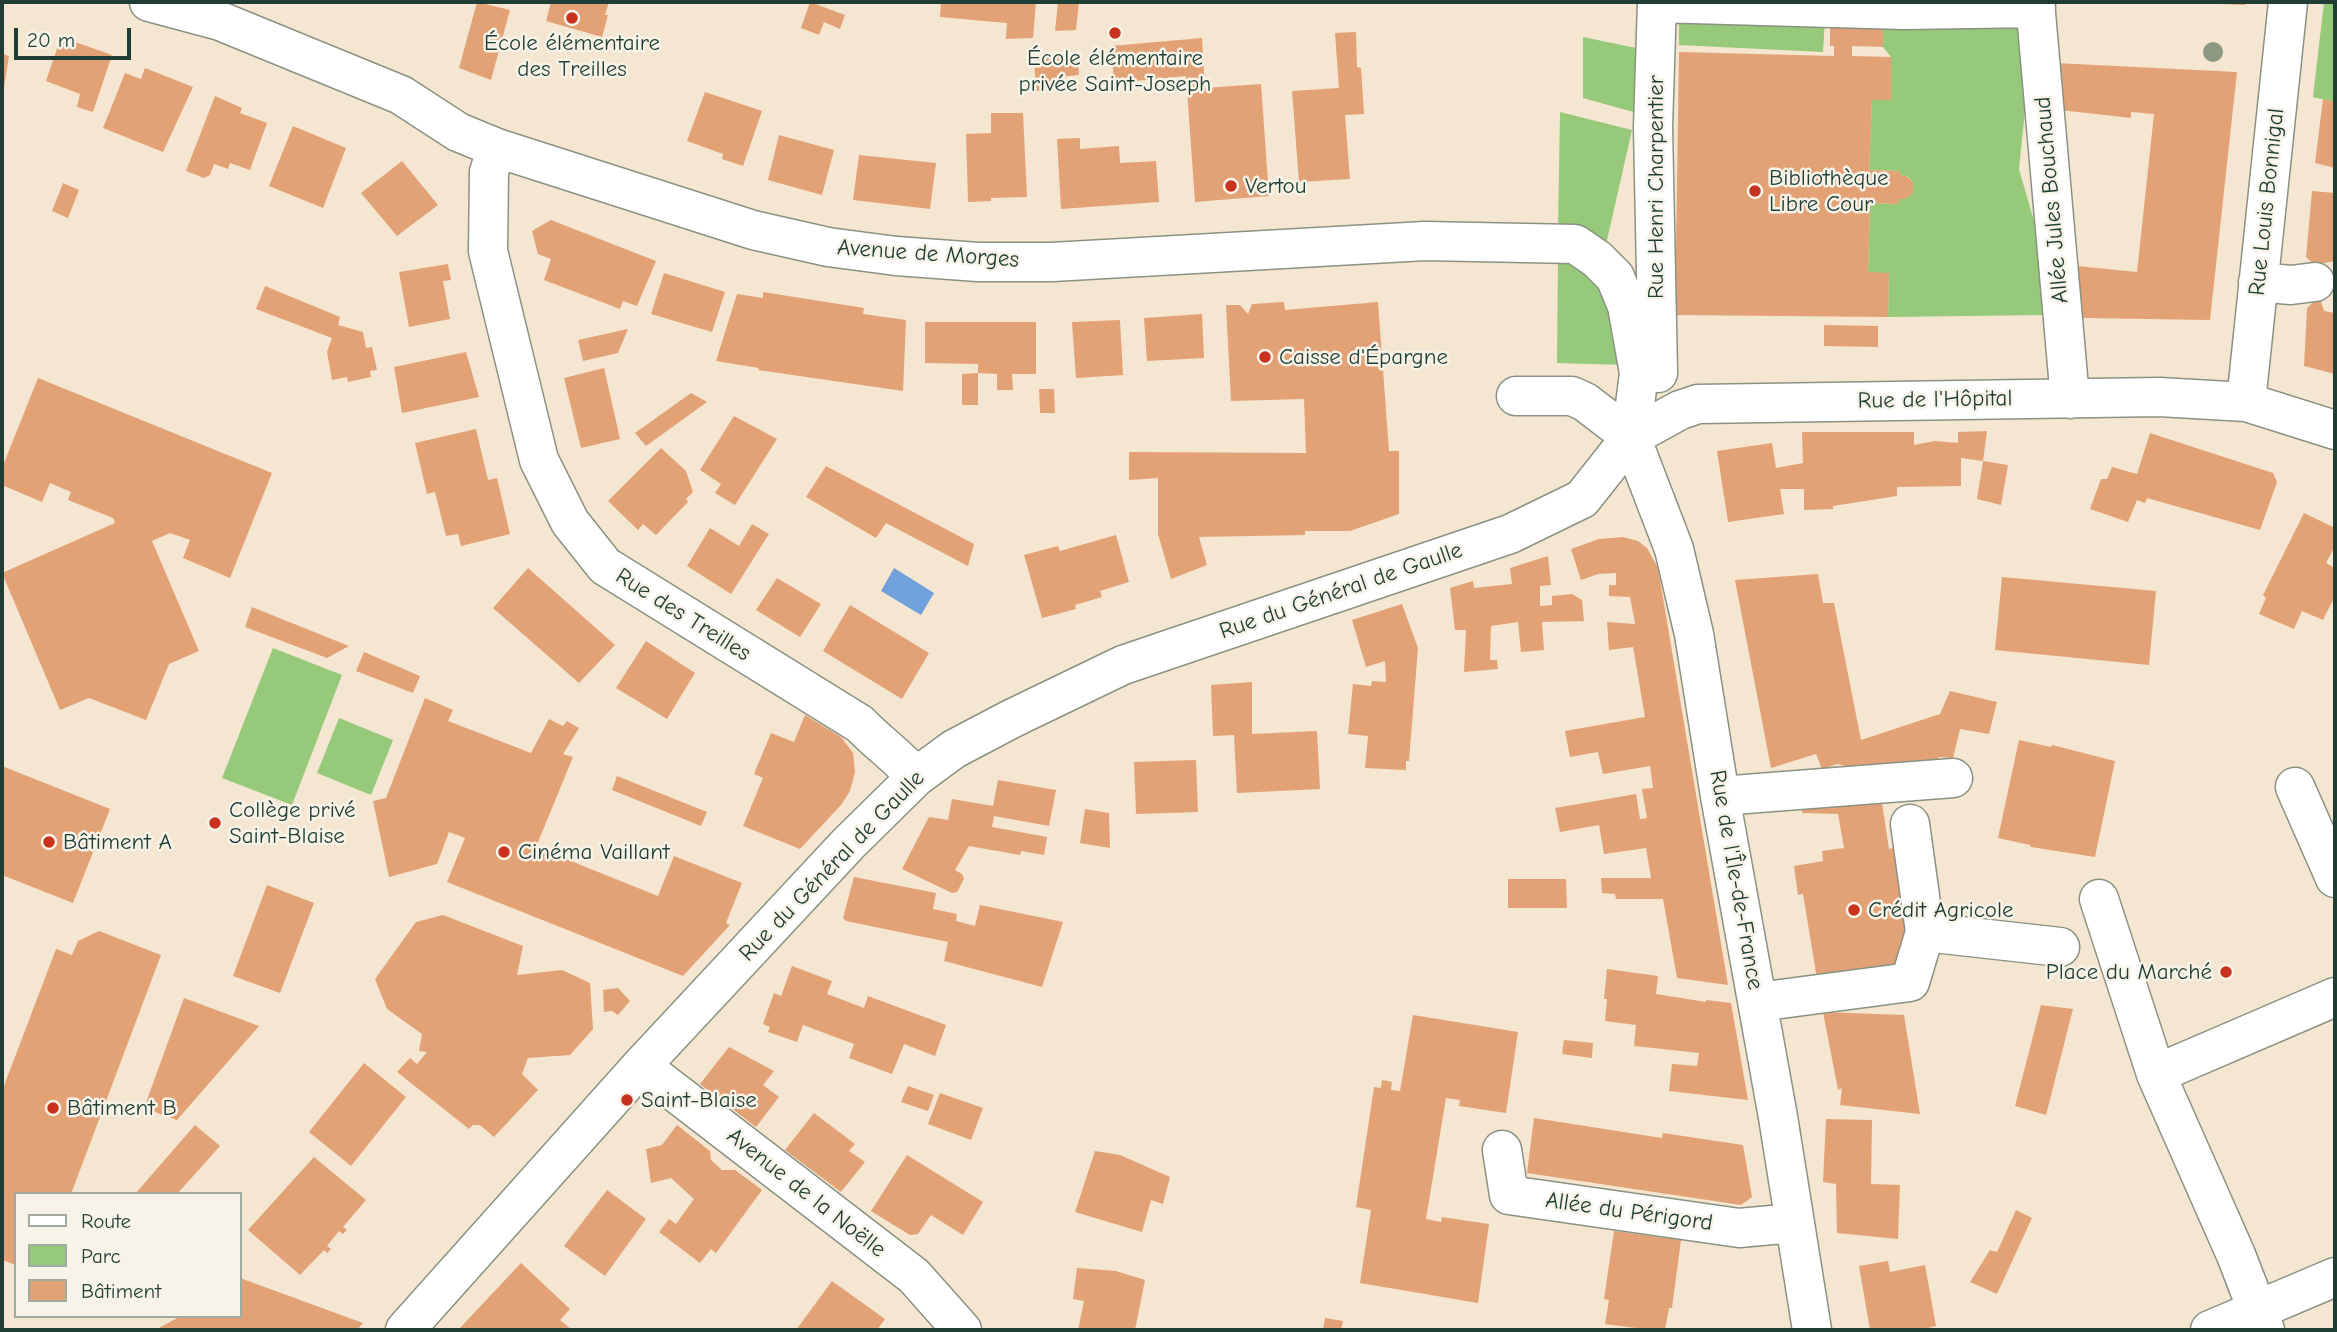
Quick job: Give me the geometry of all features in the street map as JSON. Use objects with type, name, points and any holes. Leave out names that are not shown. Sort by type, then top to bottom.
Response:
[{"type":"street","name":"Avenue de Morges","points":[[149,2],[231,25],[401,95],[458,132],[497,148],[753,230],[828,247],[896,256],[978,262],[1052,262],[1385,243],[1575,244],[1597,259],[1615,277]]},
{"type":"street","points":[[1657,2],[1904,10],[2035,5]]},
{"type":"street","name":"Rue Henri Charpentier","points":[[1657,2],[1653,127],[1658,373]]},
{"type":"street","name":"Rue Louis Bonnigal","points":[[2246,402],[2288,2]]},
{"type":"street","name":"Allée Jules Bouchaud","points":[[2035,5],[2070,399]]},
{"type":"street","name":"Rue des Treilles","points":[[497,148],[489,172],[488,251],[539,460],[569,522],[605,566],[860,724],[916,776]]},
{"type":"street","name":"Rue Henri Charpentier","points":[[1615,277],[1627,306],[1639,373],[1631,437]]},
{"type":"street","points":[[2258,282],[2291,285],[2315,282]]},
{"type":"street","points":[[1516,396],[1572,396],[1585,402],[1631,437]]},
{"type":"street","name":"Rue de l'Hôpital","points":[[1631,437],[1680,410],[1699,404],[2159,397],[2246,402],[2335,430]]},
{"type":"street","name":"Rue du Général de Gaulle","points":[[405,1330],[641,1066],[916,776],[954,749],[1123,665],[1510,534],[1581,499],[1631,437]]},
{"type":"street","name":"Rue de l'Île-de-France","points":[[1631,437],[1674,549],[1694,634],[1812,1330]]},
{"type":"street","points":[[1720,796],[1953,778]]},
{"type":"street","points":[[2295,787],[2335,878]]},
{"type":"street","points":[[1758,1002],[1910,982],[1925,932],[1910,824]]},
{"type":"street","points":[[2099,899],[2156,1074],[2236,1255],[2261,1321]]},
{"type":"street","points":[[1925,932],[2060,947]]},
{"type":"street","points":[[2156,1074],[2335,997]]},
{"type":"street","name":"Avenue de la Noëlle","points":[[641,1066],[914,1276],[962,1330]]},
{"type":"street","name":"Allée du Périgord","points":[[1503,1150],[1509,1195],[1739,1228],[1794,1223]]},
{"type":"street","points":[[2210,1330],[2261,1321],[2335,1277]]},
{"type":"green space","points":[[2324,2],[2335,2],[2335,102],[2313,97]]},
{"type":"green space","points":[[1679,13],[1825,18],[1823,52],[1679,45]]},
{"type":"green space","points":[[1883,26],[2023,27],[2030,61],[2019,169],[2043,252],[2044,315],[1888,317],[1889,274],[1868,272],[1870,203],[1898,204],[1899,199],[1905,199],[1913,193],[1913,182],[1907,176],[1900,175],[1900,171],[1869,170],[1872,100],[1891,100],[1891,57],[1883,47]]},
{"type":"green space","points":[[1583,37],[1636,48],[1640,98],[1637,113],[1583,98]]},
{"type":"green space","points":[[1560,112],[1632,130],[1605,249],[1558,230]]},
{"type":"green space","points":[[1558,259],[1575,264],[1611,296],[1627,365],[1557,363]]},
{"type":"green space","points":[[273,648],[342,675],[292,805],[222,778]]},
{"type":"green space","points":[[339,718],[393,740],[371,795],[317,773]]},
{"type":"water","points":[[894,568],[934,593],[921,615],[881,591]]},
{"type":"building","points":[[477,2],[510,10],[491,80],[459,68]]},
{"type":"building","name":"École élémentaire des Treilles","points":[[551,2],[609,2],[602,37],[546,21]]},
{"type":"building","points":[[810,2],[845,15],[840,29],[824,22],[819,35],[801,28]]},
{"type":"building","points":[[941,2],[1036,2],[1033,38],[1006,39],[1007,23],[940,17]]},
{"type":"building","points":[[1058,2],[1079,2],[1076,30],[1055,31]]},
{"type":"building","points":[[2221,2],[2246,2],[2245,5]]},
{"type":"building","points":[[1830,25],[1883,26],[1883,47],[1852,46],[1852,56],[1891,57],[1891,100],[1872,100],[1869,170],[1900,171],[1900,175],[1913,182],[1913,193],[1905,199],[1899,199],[1899,204],[1870,203],[1868,272],[1889,273],[1888,317],[1675,315],[1679,52],[1834,56],[1834,46],[1830,46]]},
{"type":"building","points":[[1356,32],[1357,67],[1361,68],[1364,114],[1345,115],[1350,179],[1299,182],[1292,91],[1339,88],[1335,33]]},
{"type":"building","points":[[61,37],[112,55],[93,112],[77,107],[80,94],[46,81]]},
{"type":"building","points":[[1202,38],[1205,88],[1261,84],[1269,196],[1195,202],[1186,76],[1114,83],[1111,46]]},
{"type":"building","points":[[2,54],[9,56],[3,94],[2,93]]},
{"type":"building","points":[[1078,54],[1079,75],[1059,77],[1059,90],[1036,91],[1034,56]]},
{"type":"building","points":[[2055,63],[2237,72],[2210,320],[2083,318],[2077,266],[2137,272],[2154,114],[2131,112],[2131,118],[2060,110]]},
{"type":"building","points":[[145,68],[193,87],[163,152],[103,128],[125,73],[141,79]]},
{"type":"building","points":[[705,92],[762,111],[743,166],[722,159],[723,154],[687,141]]},
{"type":"building","points":[[215,96],[242,108],[240,113],[267,123],[250,170],[230,163],[228,169],[214,164],[210,175],[204,178],[186,171]]},
{"type":"building","points":[[2323,99],[2335,102],[2335,168],[2315,163]]},
{"type":"building","points":[[991,113],[1023,113],[1027,197],[968,202],[966,134],[991,133]]},
{"type":"building","points":[[293,126],[346,148],[323,208],[269,186]]},
{"type":"building","points":[[779,135],[834,150],[822,195],[768,180]]},
{"type":"building","points":[[1080,138],[1080,149],[1119,146],[1120,163],[1156,161],[1159,202],[1061,209],[1057,139]]},
{"type":"building","points":[[859,155],[936,163],[930,209],[853,200]]},
{"type":"building","points":[[402,161],[438,205],[397,236],[361,193]]},
{"type":"building","points":[[63,183],[79,190],[68,218],[52,211]]},
{"type":"building","points":[[2312,191],[2335,193],[2335,261],[2315,265],[2306,257]]},
{"type":"building","points":[[551,220],[656,261],[637,306],[623,301],[620,309],[544,280],[551,259],[538,254],[532,231]]},
{"type":"building","points":[[448,264],[451,280],[443,281],[450,319],[409,327],[399,272]]},
{"type":"building","points":[[664,273],[725,292],[712,332],[651,314]]},
{"type":"building","points":[[265,286],[340,317],[338,325],[363,332],[366,348],[372,347],[377,370],[370,371],[371,377],[348,382],[347,377],[332,380],[327,352],[332,338],[256,309]]},
{"type":"building","points":[[763,292],[864,308],[863,314],[906,320],[903,391],[758,370],[759,368],[716,361],[737,294],[763,298]]},
{"type":"building","points":[[2319,296],[2324,311],[2335,313],[2335,374],[2304,366],[2307,308]]},
{"type":"building","points":[[1284,302],[1285,310],[1378,302],[1389,451],[1399,451],[1399,514],[1350,531],[1305,531],[1305,535],[1199,537],[1207,565],[1171,579],[1158,534],[1158,478],[1129,480],[1129,452],[1306,453],[1304,399],[1231,401],[1226,305],[1240,305],[1248,314],[1252,304]]},
{"type":"building","points":[[1202,314],[1204,358],[1147,361],[1144,318]]},
{"type":"building","points":[[1120,320],[1123,375],[1076,378],[1072,322]]},
{"type":"building","points":[[925,322],[1036,322],[1036,374],[1012,374],[1013,390],[997,390],[997,374],[978,373],[978,364],[925,363]]},
{"type":"building","points":[[1824,325],[1878,326],[1878,347],[1824,346]]},
{"type":"building","points":[[628,329],[618,353],[583,361],[578,340]]},
{"type":"building","points":[[466,352],[479,397],[402,413],[394,367]]},
{"type":"building","points":[[604,368],[620,439],[581,448],[564,378]]},
{"type":"building","points":[[978,373],[978,405],[962,405],[962,374]]},
{"type":"building","points":[[38,378],[272,473],[230,578],[183,558],[190,540],[170,533],[152,541],[199,651],[169,664],[146,720],[89,698],[60,710],[2,573],[115,523],[113,518],[68,500],[71,492],[50,483],[42,502],[2,485],[2,468]]},
{"type":"building","points":[[1039,389],[1054,389],[1055,413],[1040,413]]},
{"type":"building","points":[[691,393],[707,402],[646,446],[635,433]]},
{"type":"building","points":[[734,416],[777,439],[735,505],[715,493],[721,484],[700,470]]},
{"type":"building","points":[[476,429],[488,480],[497,478],[510,534],[461,546],[458,534],[446,536],[435,492],[427,494],[415,443]]},
{"type":"building","points":[[1987,431],[1983,461],[1961,458],[1961,486],[1897,487],[1897,496],[1833,506],[1833,509],[1804,510],[1804,489],[1780,489],[1784,514],[1728,522],[1717,451],[1772,443],[1776,468],[1803,463],[1802,432],[1914,432],[1914,445],[1935,441],[1958,443],[1958,432]]},
{"type":"building","points":[[2150,433],[2273,473],[2277,482],[2260,530],[2147,498],[2145,503],[2137,500],[2128,522],[2090,509],[2101,479],[2107,479],[2112,467],[2137,474]]},
{"type":"building","points":[[661,448],[686,471],[693,492],[686,499],[688,502],[656,535],[643,524],[638,530],[608,501]]},
{"type":"building","points":[[1983,461],[2008,465],[2001,505],[1977,499]]},
{"type":"building","points":[[826,466],[974,544],[968,566],[886,523],[876,538],[806,497]]},
{"type":"building","points":[[2304,513],[2335,528],[2335,546],[2326,563],[2335,568],[2335,596],[2323,620],[2302,611],[2294,629],[2259,614],[2266,598],[2263,595]]},
{"type":"building","points":[[752,524],[769,534],[731,594],[687,566],[710,528],[739,546]]},
{"type":"building","points":[[1116,535],[1129,582],[1100,591],[1102,597],[1075,605],[1076,609],[1042,618],[1024,555],[1058,546],[1060,551]]},
{"type":"building","points":[[1623,537],[1638,541],[1647,548],[1658,568],[1728,985],[1677,978],[1663,899],[1616,899],[1615,894],[1602,893],[1601,878],[1651,878],[1646,848],[1604,854],[1599,825],[1560,832],[1555,808],[1636,794],[1640,819],[1647,818],[1642,789],[1653,788],[1650,766],[1603,774],[1598,752],[1570,757],[1565,731],[1645,717],[1633,647],[1609,650],[1607,622],[1635,624],[1630,597],[1609,596],[1609,585],[1616,585],[1616,573],[1598,574],[1581,580],[1571,549],[1599,539]]},
{"type":"building","points":[[1548,556],[1551,585],[1540,586],[1540,606],[1552,605],[1552,596],[1572,594],[1582,600],[1584,621],[1542,622],[1544,650],[1521,652],[1518,622],[1491,626],[1490,660],[1497,660],[1498,669],[1464,672],[1466,630],[1455,630],[1450,588],[1473,581],[1474,588],[1512,584],[1510,568]]},
{"type":"building","points":[[528,568],[615,645],[579,683],[493,608]]},
{"type":"building","points":[[1818,574],[1823,603],[1834,603],[1861,740],[1940,714],[1950,691],[1997,702],[1989,734],[1960,729],[1953,758],[1939,757],[1937,762],[1922,760],[1920,766],[1868,773],[1838,764],[1822,769],[1816,754],[1771,768],[1735,580]]},
{"type":"building","points":[[2002,577],[2156,591],[2149,665],[1995,650]]},
{"type":"building","points":[[777,578],[821,604],[800,637],[756,610]]},
{"type":"building","points":[[1402,604],[1418,648],[1409,761],[1406,761],[1406,770],[1365,768],[1368,736],[1348,734],[1353,684],[1371,686],[1372,681],[1386,682],[1385,661],[1366,667],[1352,620]]},
{"type":"building","points":[[850,605],[929,653],[902,699],[823,651]]},
{"type":"building","points":[[252,607],[349,646],[327,658],[245,627]]},
{"type":"building","points":[[646,641],[695,673],[667,719],[616,688]]},
{"type":"building","points":[[364,652],[420,676],[413,693],[356,671]]},
{"type":"building","points":[[1252,682],[1252,734],[1317,731],[1320,789],[1237,793],[1234,735],[1213,736],[1211,685]]},
{"type":"building","name":"Cinéma Vaillant","points":[[425,698],[453,710],[448,721],[531,753],[549,719],[563,726],[567,721],[579,728],[563,754],[573,757],[536,847],[658,896],[674,856],[742,883],[726,923],[730,925],[683,976],[447,882],[465,838],[449,832],[437,864],[389,877],[373,801],[386,798]]},
{"type":"building","points":[[805,715],[841,737],[853,753],[855,772],[850,791],[841,805],[800,849],[743,826],[763,778],[754,774],[771,733],[794,742]]},
{"type":"building","points":[[2019,740],[2051,747],[2052,745],[2115,761],[2095,857],[2031,847],[1998,838]]},
{"type":"building","points":[[1196,760],[1198,812],[1136,814],[1134,762]]},
{"type":"building","name":"Bâtiment A","points":[[2,766],[110,809],[73,903],[2,875]]},
{"type":"building","points":[[617,776],[707,812],[701,826],[612,790]]},
{"type":"building","points":[[998,780],[1056,790],[1049,826],[994,816],[992,827],[1047,837],[1044,855],[1021,851],[1020,855],[969,846],[955,870],[962,874],[964,879],[957,892],[952,893],[902,869],[929,817],[948,820],[952,799],[993,806]]},
{"type":"building","name":"Crédit Agricole","points":[[1803,803],[1882,803],[1889,849],[1893,848],[1905,926],[1917,936],[1900,966],[1817,979],[1803,894],[1798,895],[1794,866],[1823,861],[1822,851],[1844,848],[1838,814],[1802,813]]},
{"type":"building","points":[[1085,809],[1109,813],[1110,848],[1080,843]]},
{"type":"building","points":[[854,877],[936,893],[933,909],[957,914],[956,921],[975,926],[980,905],[1063,922],[1042,987],[944,961],[948,942],[846,921],[843,918]]},
{"type":"building","points":[[1508,879],[1566,879],[1567,908],[1508,908]]},
{"type":"building","points":[[267,885],[314,903],[280,993],[233,976]]},
{"type":"building","points":[[443,915],[523,946],[517,975],[562,970],[590,983],[593,1029],[570,1055],[528,1058],[522,1074],[538,1090],[494,1137],[480,1125],[473,1125],[469,1129],[397,1072],[410,1058],[417,1064],[427,1052],[419,1051],[422,1034],[387,1009],[375,979],[416,922]]},
{"type":"building","name":"Bâtiment B","points":[[99,931],[161,955],[72,1192],[14,1192],[14,1264],[2,1260],[2,1091],[56,949],[72,955],[78,941]]},
{"type":"building","points":[[792,966],[832,981],[827,994],[864,1008],[868,996],[946,1025],[935,1056],[904,1044],[892,1074],[849,1058],[854,1044],[803,1025],[797,1042],[768,1032],[770,1027],[763,1024],[774,993],[781,996]]},
{"type":"building","points":[[1607,969],[1658,976],[1656,994],[1731,1003],[1748,1100],[1669,1091],[1672,1064],[1697,1066],[1699,1053],[1634,1046],[1636,1025],[1605,1021]]},
{"type":"building","points":[[618,988],[630,1001],[618,1015],[612,1011],[604,1012],[603,990]]},
{"type":"building","points":[[184,998],[259,1026],[177,1120],[144,1108]]},
{"type":"building","points":[[2041,1005],[2073,1009],[2046,1115],[2015,1106]]},
{"type":"building","points":[[1823,1012],[1904,1015],[1920,1114],[1840,1105],[1842,1088],[1838,1090]]},
{"type":"building","points":[[1413,1015],[1518,1032],[1506,1113],[1459,1106],[1460,1100],[1446,1098],[1426,1219],[1441,1222],[1442,1217],[1489,1224],[1478,1303],[1360,1283],[1371,1210],[1356,1207],[1374,1087],[1381,1088],[1382,1080],[1392,1082],[1391,1090],[1400,1091]]},
{"type":"building","points":[[1564,1040],[1593,1043],[1592,1058],[1562,1054]]},
{"type":"building","points":[[729,1047],[774,1071],[763,1085],[779,1097],[756,1127],[700,1084]]},
{"type":"building","points":[[364,1063],[406,1097],[351,1166],[309,1132]]},
{"type":"building","points":[[908,1086],[934,1095],[928,1111],[901,1102]]},
{"type":"building","points":[[940,1093],[983,1108],[971,1140],[928,1124]]},
{"type":"building","points":[[814,1113],[855,1144],[849,1151],[865,1162],[841,1192],[785,1150]]},
{"type":"building","points":[[1534,1118],[1662,1138],[1663,1133],[1743,1145],[1752,1197],[1741,1205],[1527,1173]]},
{"type":"building","points":[[1826,1119],[1872,1120],[1871,1184],[1900,1185],[1898,1239],[1837,1233],[1836,1184],[1823,1182]]},
{"type":"building","points":[[195,1125],[220,1146],[179,1192],[137,1192]]},
{"type":"building","points":[[677,1125],[710,1151],[711,1160],[722,1170],[735,1170],[762,1190],[716,1253],[711,1249],[700,1263],[659,1232],[669,1219],[676,1224],[694,1199],[671,1178],[651,1183],[646,1149],[662,1145]]},
{"type":"building","points":[[1095,1151],[1120,1155],[1170,1177],[1163,1204],[1151,1200],[1142,1232],[1075,1212]]},
{"type":"building","points":[[907,1155],[983,1202],[963,1235],[931,1215],[918,1234],[910,1235],[871,1211]]},
{"type":"building","points":[[314,1157],[366,1200],[343,1227],[347,1230],[343,1234],[339,1231],[327,1246],[331,1249],[327,1253],[324,1250],[300,1275],[248,1230]]},
{"type":"building","points":[[607,1190],[646,1219],[605,1276],[564,1246]]},
{"type":"building","points":[[2016,1210],[2032,1218],[1997,1294],[1970,1282],[1990,1250],[1997,1252]]},
{"type":"building","points":[[1614,1231],[1681,1240],[1672,1308],[1669,1308],[1665,1330],[1636,1330],[1605,1324],[1609,1300],[1604,1299]]},
{"type":"building","points":[[1888,1261],[1890,1272],[1925,1265],[1936,1326],[1920,1330],[1870,1330],[1859,1266]]},
{"type":"building","points":[[521,1263],[570,1309],[560,1320],[572,1330],[458,1330]]},
{"type":"building","points":[[1077,1268],[1116,1271],[1145,1280],[1135,1330],[1078,1330],[1084,1301],[1073,1299]]},
{"type":"building","points":[[242,1279],[363,1323],[357,1330],[155,1330],[177,1318],[242,1318]]},
{"type":"building","points":[[832,1281],[885,1319],[877,1330],[796,1330]]},
{"type":"building","points":[[1325,1318],[1343,1321],[1341,1330],[1323,1330]]},
{"type":"place","name":"École élémentaire des Treilles","points":[[572,18]]},
{"type":"place","name":"École élémentaire privée Saint-Joseph","points":[[1115,33]]},
{"type":"place","name":"Vertou","points":[[1231,186]]},
{"type":"place","name":"Bibliothèque Libre Cour","points":[[1755,191]]},
{"type":"place","name":"Caisse d'Épargne","points":[[1265,357]]},
{"type":"place","name":"Collège privé Saint-Blaise","points":[[215,823]]},
{"type":"place","name":"Bâtiment A","points":[[49,842]]},
{"type":"place","name":"Cinéma Vaillant","points":[[504,852]]},
{"type":"place","name":"Crédit Agricole","points":[[1854,910]]},
{"type":"place","name":"Place du Marché","points":[[2226,972]]},
{"type":"place","name":"Saint-Blaise","points":[[627,1100]]},
{"type":"place","name":"Bâtiment B","points":[[53,1108]]}]
